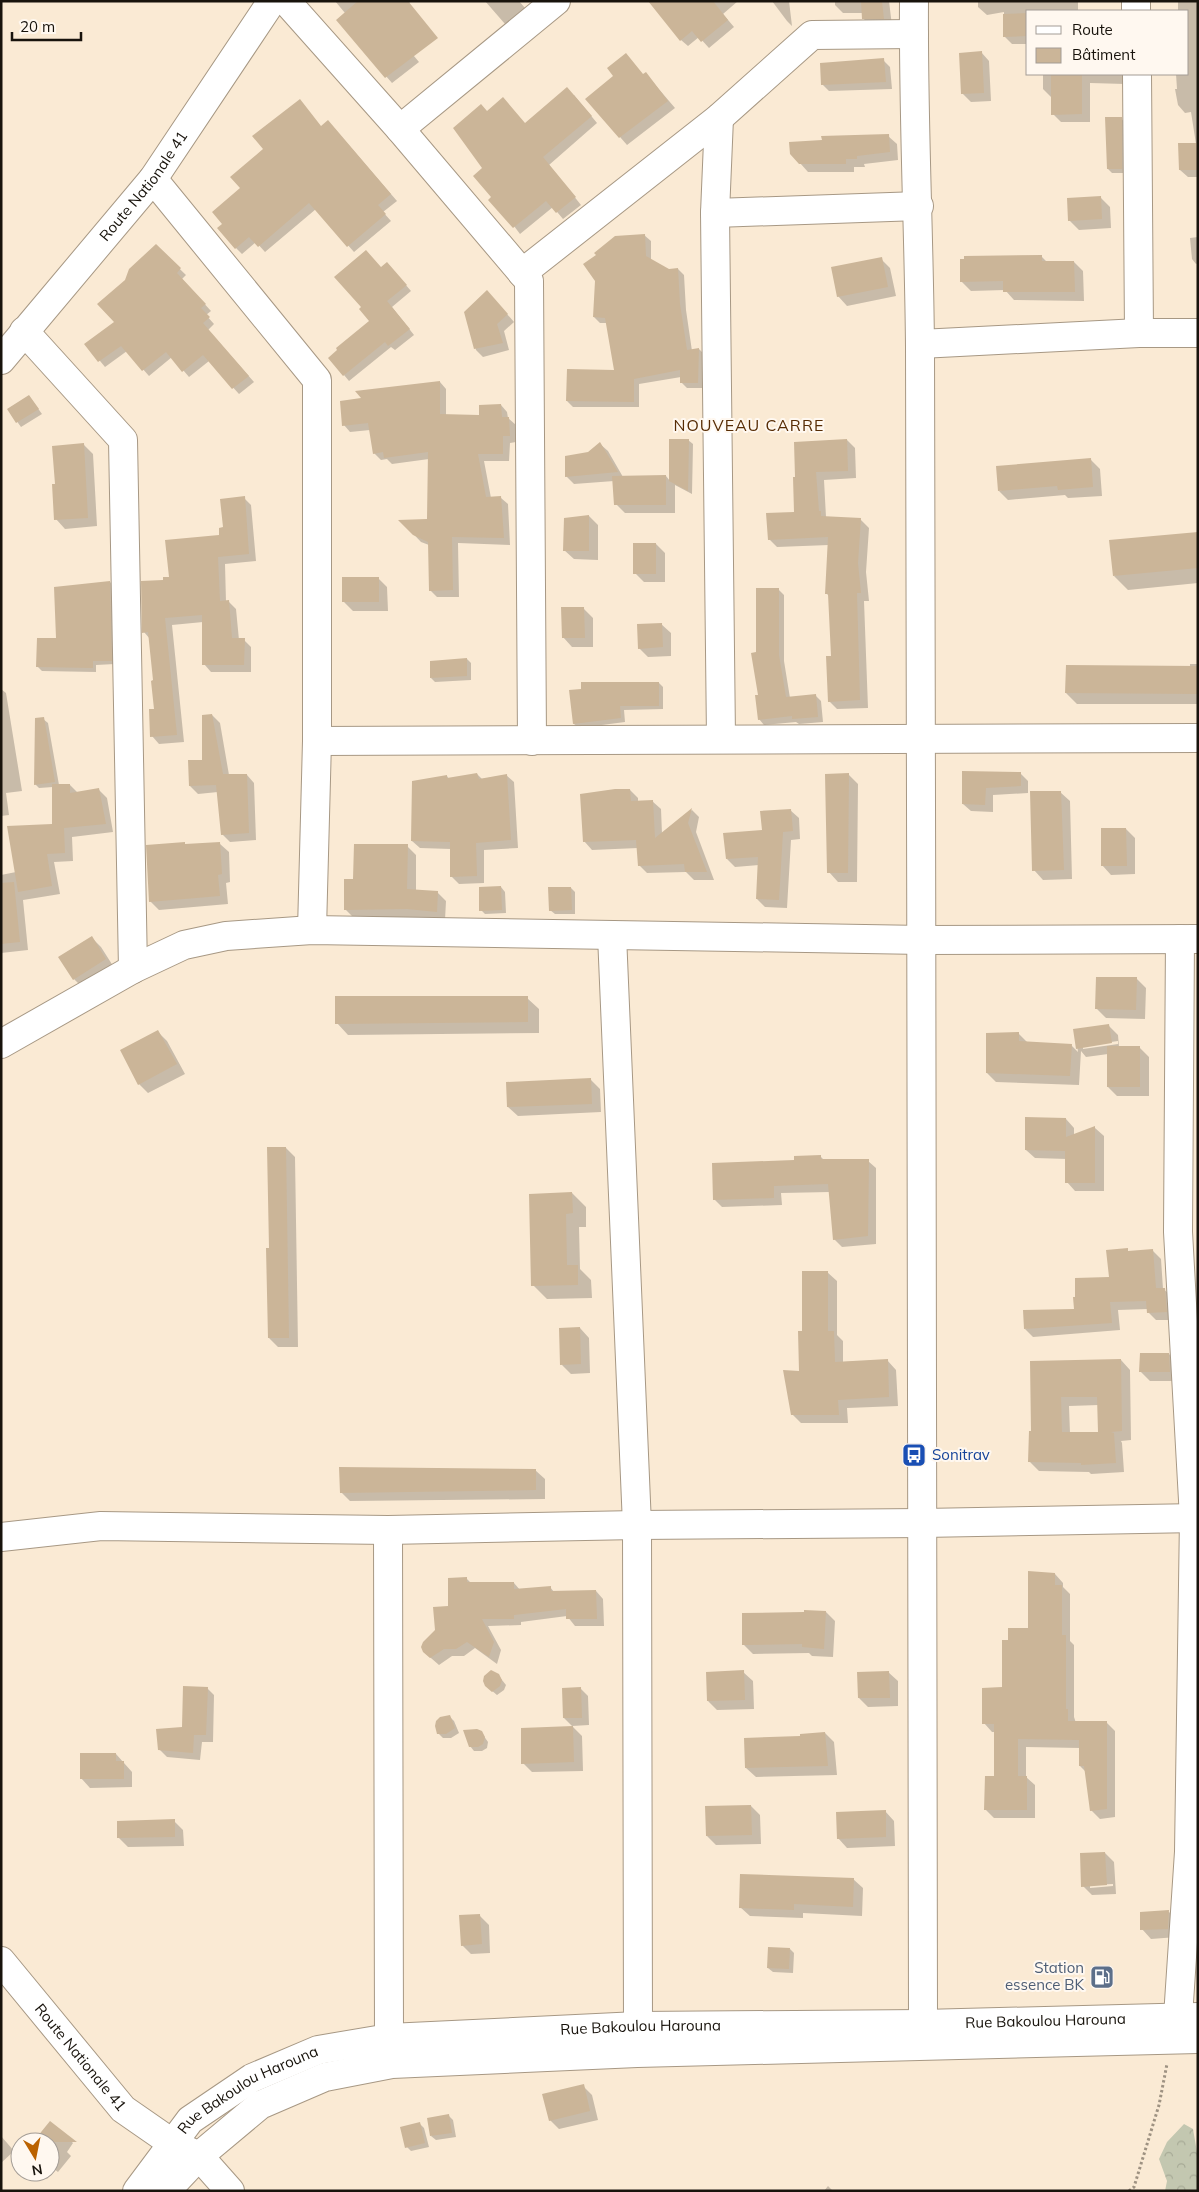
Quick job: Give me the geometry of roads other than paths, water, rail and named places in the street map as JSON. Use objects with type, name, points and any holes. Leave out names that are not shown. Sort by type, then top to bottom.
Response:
[{"type":"main road","name":"Route Nationale 41","points":[[1,360],[152,179],[272,1]]},
{"type":"main road","points":[[286,1],[400,129],[528,281],[532,741]]},
{"type":"main road","points":[[400,129],[556,1]]},
{"type":"main road","points":[[914,1],[919,206],[919,738],[923,940],[923,2024]]},
{"type":"main road","points":[[522,273],[719,118],[812,35],[914,34]]},
{"type":"main road","points":[[1137,75],[1139,333]]},
{"type":"main road","points":[[719,118],[716,213],[722,738]]},
{"type":"main road","points":[[152,179],[317,380],[317,741],[312,930]]},
{"type":"main road","points":[[716,213],[919,206]]},
{"type":"main road","points":[[24,331],[123,440],[133,969]]},
{"type":"main road","points":[[920,344],[1139,333],[1198,333]]},
{"type":"main road","points":[[317,741],[532,741],[722,738],[1198,738]]},
{"type":"main road","points":[[1,1044],[133,969],[184,946],[226,936],[312,930],[923,940],[1189,939],[1188,1232],[1196,1518],[1186,2028]]},
{"type":"main road","points":[[612,935],[637,1525],[638,2026]]},
{"type":"main road","points":[[1,1537],[101,1526],[388,1530],[637,1525],[923,1524],[1196,1518]]},
{"type":"main road","points":[[388,1530],[389,2038]]},
{"type":"main road","name":"Route Nationale 41","points":[[1,1961],[123,2109],[172,2143],[199,2156]]},
{"type":"main road","name":"Rue Bakoulou Harouna","points":[[137,2191],[190,2120],[252,2078],[318,2050],[389,2038],[638,2026],[923,2024],[1186,2028]]},
{"type":"main road","name":"Rue Bakoulou Harouna","points":[[166,2191],[199,2156],[260,2105],[325,2077],[392,2064],[1186,2028]]},
{"type":"main road","points":[[199,2156],[230,2191]]},
{"type":"place","name":"Sonitrav","points":[[914,1455]]},
{"type":"place","name":"Station essence BK","points":[[1102,1977]]},
{"type":"district","name":"NOUVEAU CARRE","points":[[749,425]]}]
